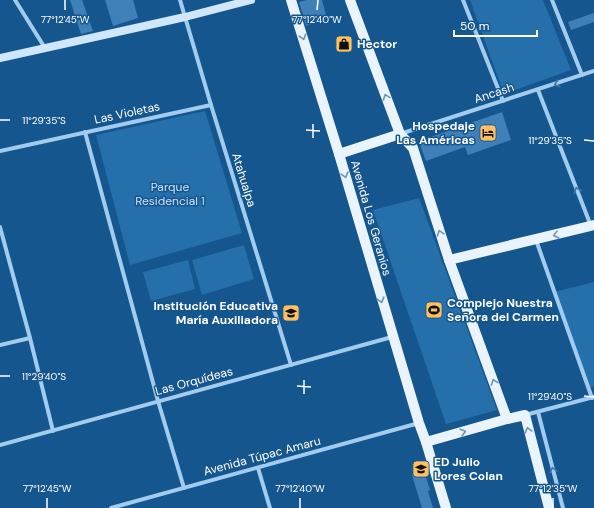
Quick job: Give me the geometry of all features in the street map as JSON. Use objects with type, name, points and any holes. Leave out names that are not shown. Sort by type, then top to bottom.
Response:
[{"type":"main road","name":"Avenida Los Geranios","points":[[291,0],[339,154],[392,337],[446,508]]},
{"type":"main road","points":[[350,0],[400,134],[413,148],[449,260],[507,419]]},
{"type":"main road","points":[[339,154],[400,134]]},
{"type":"main road","points":[[449,260],[593,226]]},
{"type":"main road","points":[[426,442],[525,415],[549,508]]},
{"type":"street","points":[[15,0],[45,48]]},
{"type":"street","name":"Atahualpa","points":[[180,0],[291,365]]},
{"type":"street","points":[[0,58],[185,17],[251,0]]},
{"type":"street","points":[[463,0],[503,101]]},
{"type":"street","points":[[552,0],[582,75]]},
{"type":"street","name":"Ancash","points":[[400,134],[594,72]]},
{"type":"street","points":[[538,90],[593,226]]},
{"type":"street","name":"Las Violetas","points":[[0,151],[211,104]]},
{"type":"street","points":[[85,132],[158,401],[184,488]]},
{"type":"street","points":[[0,227],[2,245],[30,338],[53,431]]},
{"type":"street","points":[[525,415],[593,398],[536,240]]},
{"type":"street","name":"Las Orquídeas","points":[[0,445],[392,337]]},
{"type":"street","points":[[0,345],[30,338]]},
{"type":"street","points":[[538,412],[563,508]]},
{"type":"street","name":"Avenida Túpac Amaru","points":[[111,508],[419,423]]},
{"type":"street","points":[[258,468],[270,508]]},
{"type":"green space","points":[[470,0],[543,0],[571,70],[504,94]]},
{"type":"green space","name":"Parque Residencial 1","points":[[205,111],[242,233],[130,265],[96,135]]},
{"type":"green space","name":"Complejo Nuestra Señora del Carmen","points":[[419,198],[497,410],[446,424],[373,210]]},
{"type":"green space","points":[[244,245],[254,279],[202,295],[192,260]]},
{"type":"green space","points":[[188,260],[195,289],[151,301],[143,272]]},
{"type":"green space","points":[[594,282],[594,386],[589,388],[554,292]]},
{"type":"building","points":[[70,0],[82,0],[93,31],[81,34]]},
{"type":"building","points":[[105,0],[133,0],[138,18],[113,26]]},
{"type":"building","points":[[307,0],[322,0],[327,19],[306,26],[299,2]]},
{"type":"building","points":[[594,13],[594,22],[571,30],[568,22]]},
{"type":"building","points":[[502,112],[511,140],[468,155],[465,147],[426,161],[420,145],[422,140]]},
{"type":"building","points":[[421,461],[430,490],[428,491],[433,508],[422,508],[412,475]]},
{"type":"place","name":"Hector","points":[[344,44]]},
{"type":"place","name":"Hospedaje Las Américas","points":[[488,133]]},
{"type":"place","name":"Complejo Nuestra Señora del Carmen","points":[[434,310]]},
{"type":"place","name":"Institución Educativa María Auxiliadora","points":[[291,313]]},
{"type":"place","name":"ED Julio Lores Colan","points":[[421,469]]}]
